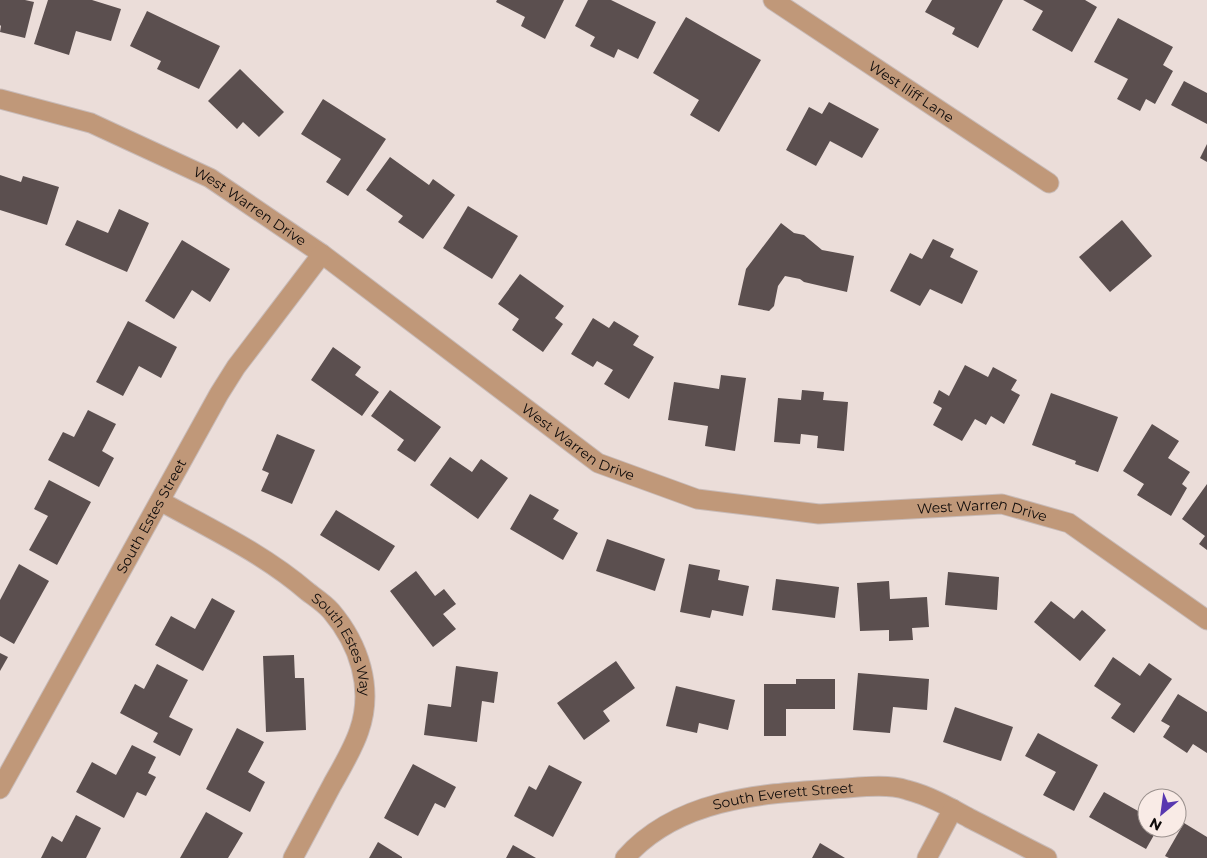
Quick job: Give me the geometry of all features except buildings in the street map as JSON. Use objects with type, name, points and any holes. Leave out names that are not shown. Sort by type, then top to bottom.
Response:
[{"type":"street","name":"West Iliff Lane","points":[[773,0],[1049,183]]},
{"type":"street","name":"West Warren Drive","points":[[0,99],[91,123],[210,178],[322,254],[598,463],[697,499],[819,514],[1002,504],[1069,523],[1207,620]]},
{"type":"street","name":"South Estes Street","points":[[0,789],[219,394],[236,367],[322,254]]},
{"type":"street","name":"South Estes Way","points":[[160,501],[263,558],[300,584],[330,610],[349,635],[359,656],[364,679],[365,704],[359,730],[346,759],[293,858]]},
{"type":"street","name":"South Everett Street","points":[[625,858],[652,834],[706,807],[734,799],[768,793],[873,786],[905,789],[930,797],[1047,858]]},
{"type":"street","points":[[926,858],[953,810]]}]
